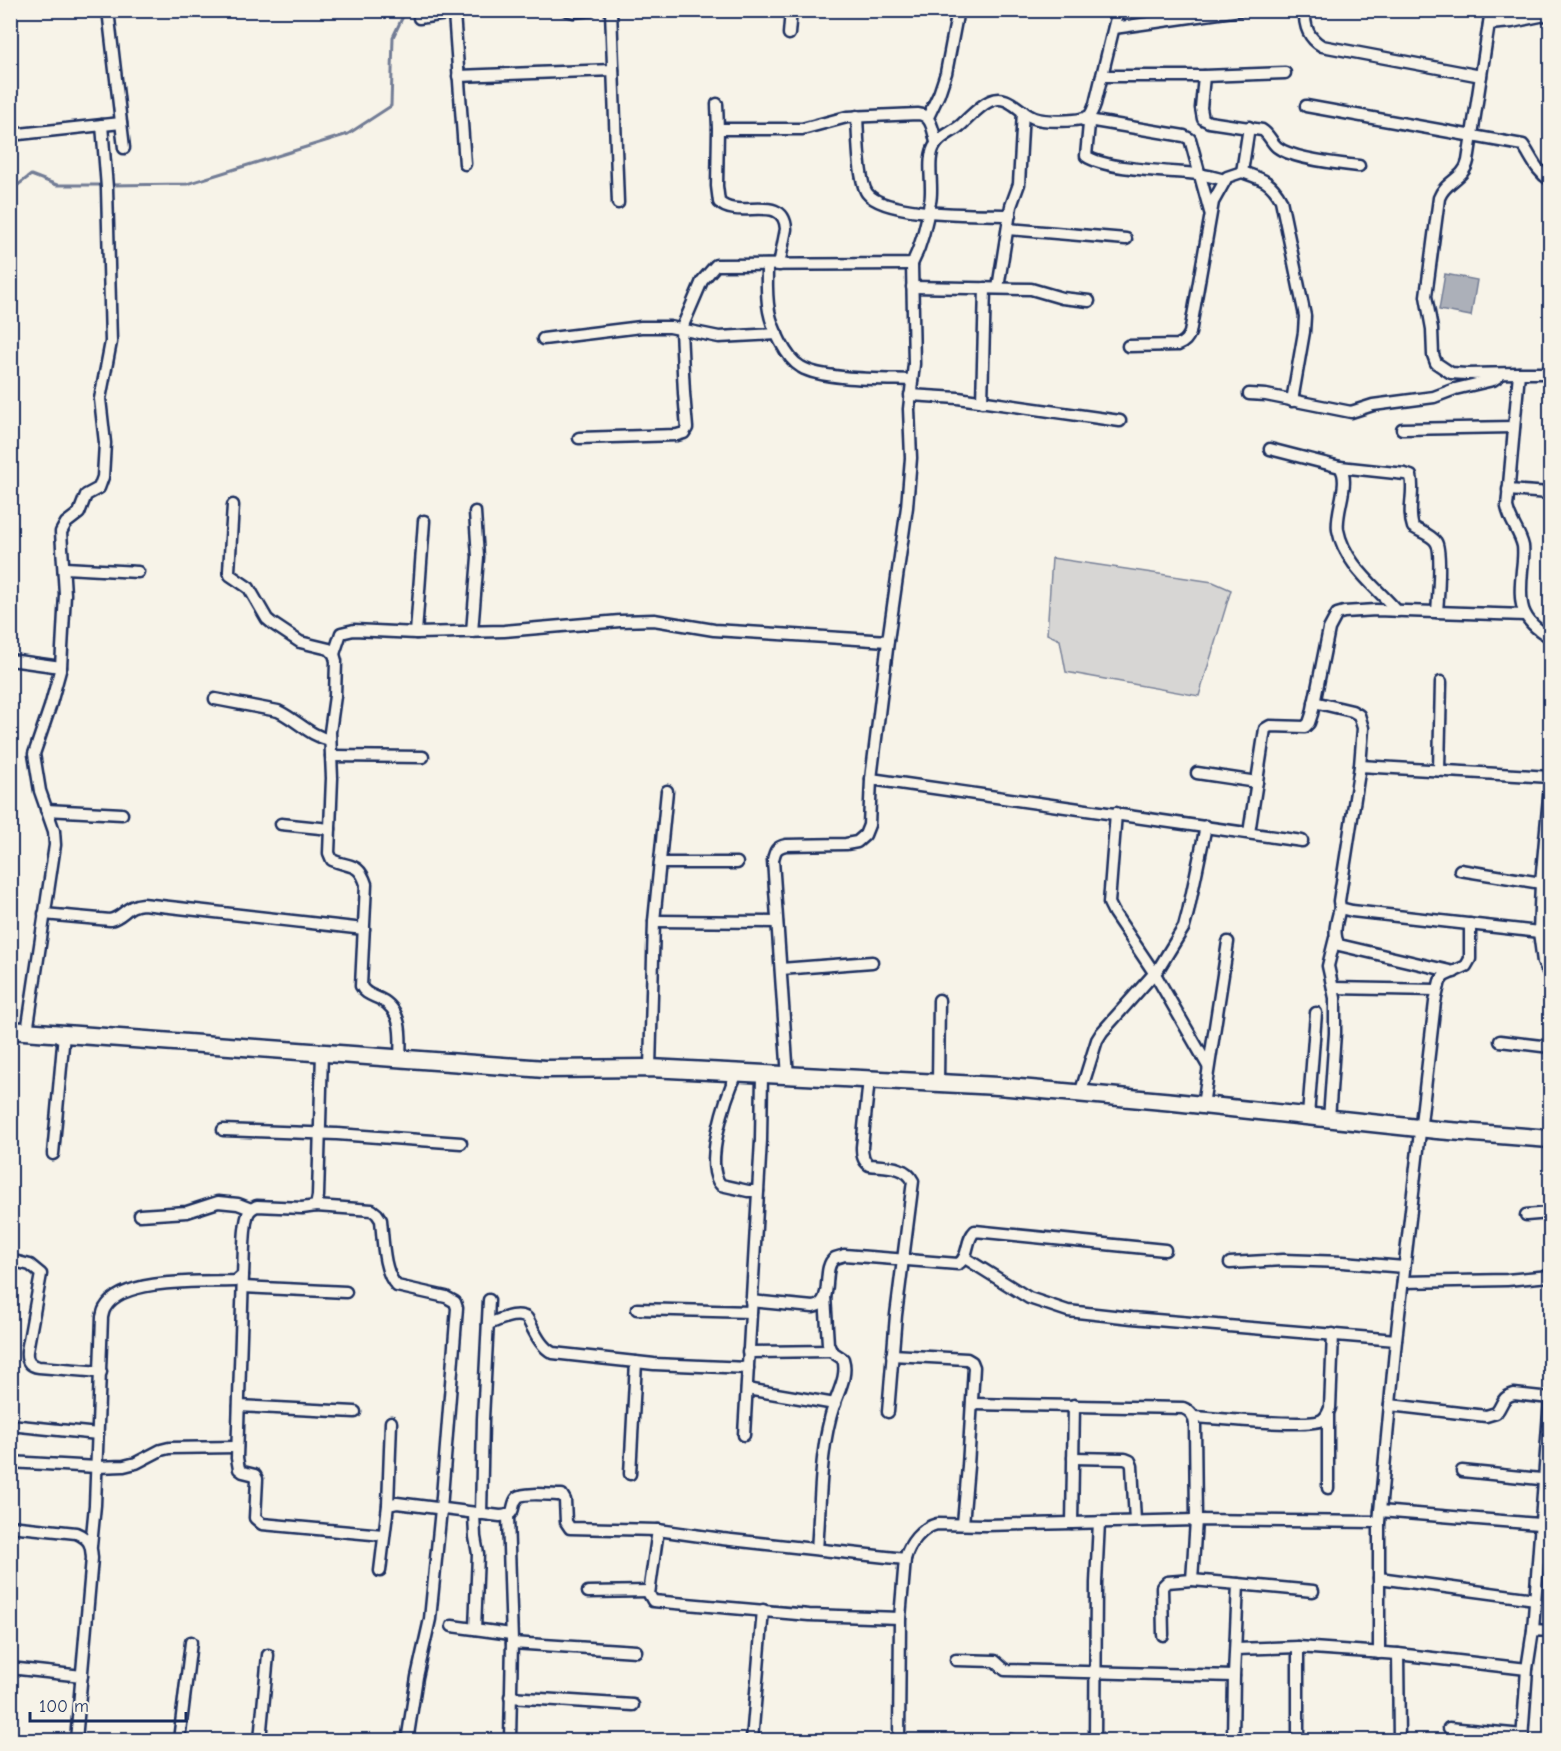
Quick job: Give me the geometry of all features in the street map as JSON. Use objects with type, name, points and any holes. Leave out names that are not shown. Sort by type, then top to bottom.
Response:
[{"type":"main road","points":[[19,1031],[544,1069],[650,1068],[788,1077],[998,1086],[1551,1139]]},
{"type":"street","points":[[108,10],[124,148]]},
{"type":"street","points":[[419,18],[474,10]]},
{"type":"street","points":[[567,10],[591,10]]},
{"type":"street","points":[[611,10],[618,203]]},
{"type":"street","points":[[789,34],[791,10]]},
{"type":"street","points":[[928,117],[946,73],[958,10]]},
{"type":"street","points":[[1081,119],[1090,115],[1095,104],[1118,10]]},
{"type":"street","points":[[1114,28],[1240,10]]},
{"type":"street","points":[[1305,10],[1308,34],[1322,46],[1481,76]]},
{"type":"street","points":[[1491,10],[1467,168],[1463,174],[1445,187],[1439,198],[1426,296],[1432,329],[1433,356],[1436,363],[1451,373],[1466,375],[1551,373]]},
{"type":"street","points":[[454,13],[465,164]]},
{"type":"street","points":[[1489,24],[1551,14]]},
{"type":"street","points":[[458,76],[613,70]]},
{"type":"street","points":[[1102,76],[1204,76],[1285,72]]},
{"type":"street","points":[[1204,76],[1201,108],[1203,119],[1209,122],[1262,130],[1268,134],[1275,146],[1298,156],[1359,166]]},
{"type":"street","points":[[788,1077],[773,860],[779,846],[857,842],[865,835],[869,825],[871,778],[907,507],[911,458],[909,409],[914,364],[912,264],[917,255],[931,201],[932,150],[936,142],[956,129],[983,105],[1000,99],[1010,101],[1035,118],[1081,119],[1184,136],[1190,140],[1210,213]]},
{"type":"street","points":[[717,104],[719,202],[729,208],[773,210],[782,214],[786,229],[779,265]]},
{"type":"street","points":[[1306,105],[1472,134],[1523,146],[1543,176],[1551,180]]},
{"type":"street","points":[[998,288],[1011,206],[1019,183],[1023,111]]},
{"type":"street","points":[[718,129],[802,129],[847,117],[923,114],[928,117],[936,142]]},
{"type":"street","points":[[857,116],[863,186],[872,198],[885,204],[928,214],[1010,215]]},
{"type":"street","points":[[1081,119],[1089,123],[1086,156],[1092,160],[1113,165],[1200,174],[1225,180]]},
{"type":"street","points":[[10,135],[121,123]]},
{"type":"street","points":[[19,1031],[44,914],[54,845],[54,831],[40,791],[34,754],[61,667],[65,568],[60,538],[63,526],[77,516],[86,495],[99,488],[103,477],[105,443],[100,399],[111,342],[107,188],[102,125]]},
{"type":"street","points":[[1242,172],[1249,127]]},
{"type":"street","points":[[1128,346],[1178,345],[1187,339],[1190,333],[1212,202],[1227,177],[1242,172],[1268,182],[1281,200],[1305,316],[1292,401]]},
{"type":"street","points":[[1008,229],[1126,238]]},
{"type":"street","points":[[579,438],[684,433],[687,423],[681,330],[702,281],[716,265],[912,264]]},
{"type":"street","points":[[766,265],[768,310],[777,334],[794,362],[804,369],[818,373],[912,380]]},
{"type":"street","points":[[912,287],[1031,289],[1062,298],[1089,301]]},
{"type":"street","points":[[982,402],[985,288]]},
{"type":"street","points":[[543,339],[641,327],[670,327],[719,337],[777,334]]},
{"type":"street","points":[[1519,373],[1507,507],[1509,517],[1523,546],[1520,587],[1521,603],[1525,615],[1532,626],[1551,637]]},
{"type":"street","points":[[1249,394],[1266,395],[1351,412],[1373,405],[1434,396],[1492,380],[1502,374]]},
{"type":"street","points":[[910,395],[958,398],[1120,421]]},
{"type":"street","points":[[1402,429],[1514,427]]},
{"type":"street","points":[[1270,449],[1340,467],[1411,476],[1410,514],[1413,527],[1435,539],[1438,544],[1437,612]]},
{"type":"street","points":[[1340,467],[1344,475],[1338,528],[1344,548],[1356,566],[1397,611]]},
{"type":"street","points":[[1508,490],[1551,494]]},
{"type":"street","points":[[233,505],[230,575],[249,588],[267,619],[273,624],[293,638],[329,649],[334,654],[336,673],[330,740],[332,778],[329,853],[332,861],[356,867],[366,884],[361,986],[367,994],[387,1004],[398,1018],[401,1035],[400,1058]]},
{"type":"street","points":[[472,632],[477,557],[476,512]]},
{"type":"street","points":[[416,633],[424,521]]},
{"type":"street","points":[[65,568],[138,572]]},
{"type":"street","points":[[1249,833],[1265,729],[1270,726],[1305,727],[1309,723],[1329,628],[1336,614],[1366,610],[1525,615]]},
{"type":"street","points":[[334,654],[341,633],[354,630],[416,633],[504,631],[654,620],[714,630],[888,641]]},
{"type":"street","points":[[10,660],[61,667]]},
{"type":"street","points":[[1439,770],[1441,682]]},
{"type":"street","points":[[215,699],[278,711],[320,738],[330,740]]},
{"type":"street","points":[[1314,702],[1352,711],[1359,715],[1363,728],[1360,766],[1339,902],[1340,908],[1328,966],[1335,998],[1329,1119]]},
{"type":"street","points":[[331,756],[423,757]]},
{"type":"street","points":[[1360,766],[1551,777]]},
{"type":"street","points":[[1197,773],[1257,782]]},
{"type":"street","points":[[871,778],[1302,841]]},
{"type":"street","points":[[1551,786],[1541,883],[1539,932],[1543,962],[1551,975]]},
{"type":"street","points":[[650,1068],[654,921],[667,791]]},
{"type":"street","points":[[46,810],[122,814]]},
{"type":"street","points":[[1116,813],[1109,903],[1155,974],[1208,1066]]},
{"type":"street","points":[[281,824],[330,829]]},
{"type":"street","points":[[1080,1094],[1097,1040],[1155,974],[1184,927],[1206,826]]},
{"type":"street","points":[[660,863],[737,863]]},
{"type":"street","points":[[1460,870],[1541,883]]},
{"type":"street","points":[[44,914],[110,920],[115,919],[130,906],[143,904],[364,928]]},
{"type":"street","points":[[1340,908],[1539,932]]},
{"type":"street","points":[[654,921],[777,922]]},
{"type":"street","points":[[1379,1653],[1380,1516],[1396,1340],[1437,990],[1444,976],[1466,966],[1470,959],[1470,924]]},
{"type":"street","points":[[1335,938],[1339,945],[1345,948],[1454,972]]},
{"type":"street","points":[[1203,1105],[1228,942]]},
{"type":"street","points":[[781,969],[872,962]]},
{"type":"street","points":[[1333,988],[1437,990]]},
{"type":"street","points":[[938,1083],[939,1000]]},
{"type":"street","points":[[1308,1116],[1316,1013]]},
{"type":"street","points":[[53,1154],[64,1035]]},
{"type":"street","points":[[1500,1041],[1551,1047]]},
{"type":"street","points":[[316,1206],[322,1052]]},
{"type":"street","points":[[737,1073],[728,1093],[716,1136],[716,1178],[721,1185],[758,1191]]},
{"type":"street","points":[[744,1435],[761,1140],[762,1074]]},
{"type":"street","points":[[869,1079],[862,1156],[869,1165],[899,1168],[905,1171],[913,1182],[892,1355],[888,1412]]},
{"type":"street","points":[[223,1130],[320,1133],[461,1143]]},
{"type":"street","points":[[140,1215],[187,1212],[218,1202],[238,1204],[251,1209]]},
{"type":"street","points":[[383,1535],[262,1524],[255,1518],[257,1479],[255,1475],[243,1472],[239,1468],[237,1447],[246,1223],[251,1209],[257,1206],[302,1208],[316,1206],[372,1210],[381,1220],[387,1267],[393,1282],[397,1286],[446,1297],[455,1302],[457,1308],[430,1619],[417,1677],[408,1735]]},
{"type":"street","points":[[1526,1215],[1551,1213]]},
{"type":"street","points":[[637,1309],[819,1306],[823,1303],[825,1296],[831,1262],[836,1257],[844,1255],[904,1259],[953,1265],[963,1262],[971,1234],[979,1230],[1165,1250]]},
{"type":"street","points":[[965,1258],[1029,1298],[1068,1311],[1396,1340]]},
{"type":"street","points":[[10,1260],[30,1264],[41,1274],[27,1350],[27,1360],[30,1364],[39,1367],[101,1372]]},
{"type":"street","points":[[1230,1263],[1291,1260],[1404,1267]]},
{"type":"street","points":[[76,1740],[92,1558],[102,1317],[105,1307],[124,1293],[147,1285],[236,1281],[243,1275]]},
{"type":"street","points":[[1403,1282],[1507,1280],[1551,1276]]},
{"type":"street","points":[[243,1287],[346,1292]]},
{"type":"street","points":[[817,1549],[830,1420],[845,1364],[843,1359],[831,1351],[828,1344],[825,1296]]},
{"type":"street","points":[[474,1629],[478,1554],[475,1537],[489,1300]]},
{"type":"street","points":[[488,1324],[515,1315],[523,1316],[527,1318],[543,1345],[553,1353],[636,1362],[748,1368]]},
{"type":"street","points":[[1328,1488],[1328,1415],[1332,1386],[1333,1334]]},
{"type":"street","points":[[748,1352],[831,1351]]},
{"type":"street","points":[[892,1355],[967,1359],[972,1362],[974,1373],[963,1524]]},
{"type":"street","points":[[630,1474],[636,1362]]},
{"type":"street","points":[[747,1389],[835,1404]]},
{"type":"street","points":[[1390,1405],[1486,1416],[1496,1413],[1504,1398],[1514,1394],[1550,1398],[1547,1480],[1539,1524],[1533,1630],[1527,1669],[1523,1738],[1449,1728]]},
{"type":"street","points":[[972,1404],[1183,1408],[1189,1410],[1194,1417],[1196,1520],[1192,1580]]},
{"type":"street","points":[[1072,1523],[1074,1405]]},
{"type":"street","points":[[239,1406],[355,1412]]},
{"type":"street","points":[[1194,1417],[1296,1424],[1315,1423],[1328,1415]]},
{"type":"street","points":[[380,1571],[388,1505],[391,1422]]},
{"type":"street","points":[[10,1425],[98,1434]]},
{"type":"street","points":[[10,1462],[97,1467],[124,1466],[169,1448],[237,1447]]},
{"type":"street","points":[[1073,1458],[1130,1461],[1135,1521]]},
{"type":"street","points":[[1462,1471],[1547,1480]]},
{"type":"street","points":[[388,1505],[397,1503],[508,1516],[512,1513],[521,1495],[562,1495],[565,1500],[566,1522],[570,1528],[658,1530],[905,1559]]},
{"type":"street","points":[[508,1516],[511,1638],[510,1740]]},
{"type":"street","points":[[899,1740],[900,1618],[905,1559],[907,1551],[924,1529],[937,1524],[1380,1516],[1539,1524]]},
{"type":"street","points":[[1095,1740],[1096,1583],[1099,1522]]},
{"type":"street","points":[[10,1526],[76,1533],[86,1537],[91,1546]]},
{"type":"street","points":[[658,1530],[649,1591],[653,1601],[809,1615],[900,1618]]},
{"type":"street","points":[[1379,1578],[1535,1599]]},
{"type":"street","points":[[1163,1635],[1162,1587],[1167,1581],[1192,1580],[1313,1591]]},
{"type":"street","points":[[1233,1740],[1238,1584]]},
{"type":"street","points":[[588,1592],[649,1591]]},
{"type":"street","points":[[752,1740],[763,1610]]},
{"type":"street","points":[[452,1626],[511,1638],[636,1651]]},
{"type":"street","points":[[1533,1630],[1551,1631]]},
{"type":"street","points":[[179,1740],[191,1642]]},
{"type":"street","points":[[1298,1647],[1298,1740]]},
{"type":"street","points":[[1236,1649],[1298,1647],[1398,1654],[1527,1669]]},
{"type":"street","points":[[1398,1654],[1399,1740]]},
{"type":"street","points":[[260,1740],[268,1655]]},
{"type":"street","points":[[956,1660],[995,1661],[1005,1670],[1234,1676]]},
{"type":"street","points":[[10,1668],[82,1676]]},
{"type":"street","points":[[510,1696],[633,1705]]},
{"type":"street","points":[[1002,1740],[1011,1740]]},
{"type":"shaded area","points":[[1445,274],[1477,280],[1471,316],[1439,310]]},
{"type":"shaded area","points":[[1052,558],[1213,582],[1231,590],[1199,696],[1066,672],[1060,640],[1047,634]]},
{"type":"waterway","points":[[110,185],[187,184],[348,134],[391,106],[393,37],[406,10]]},
{"type":"waterway","points":[[10,191],[31,175],[57,185],[103,185]]}]
